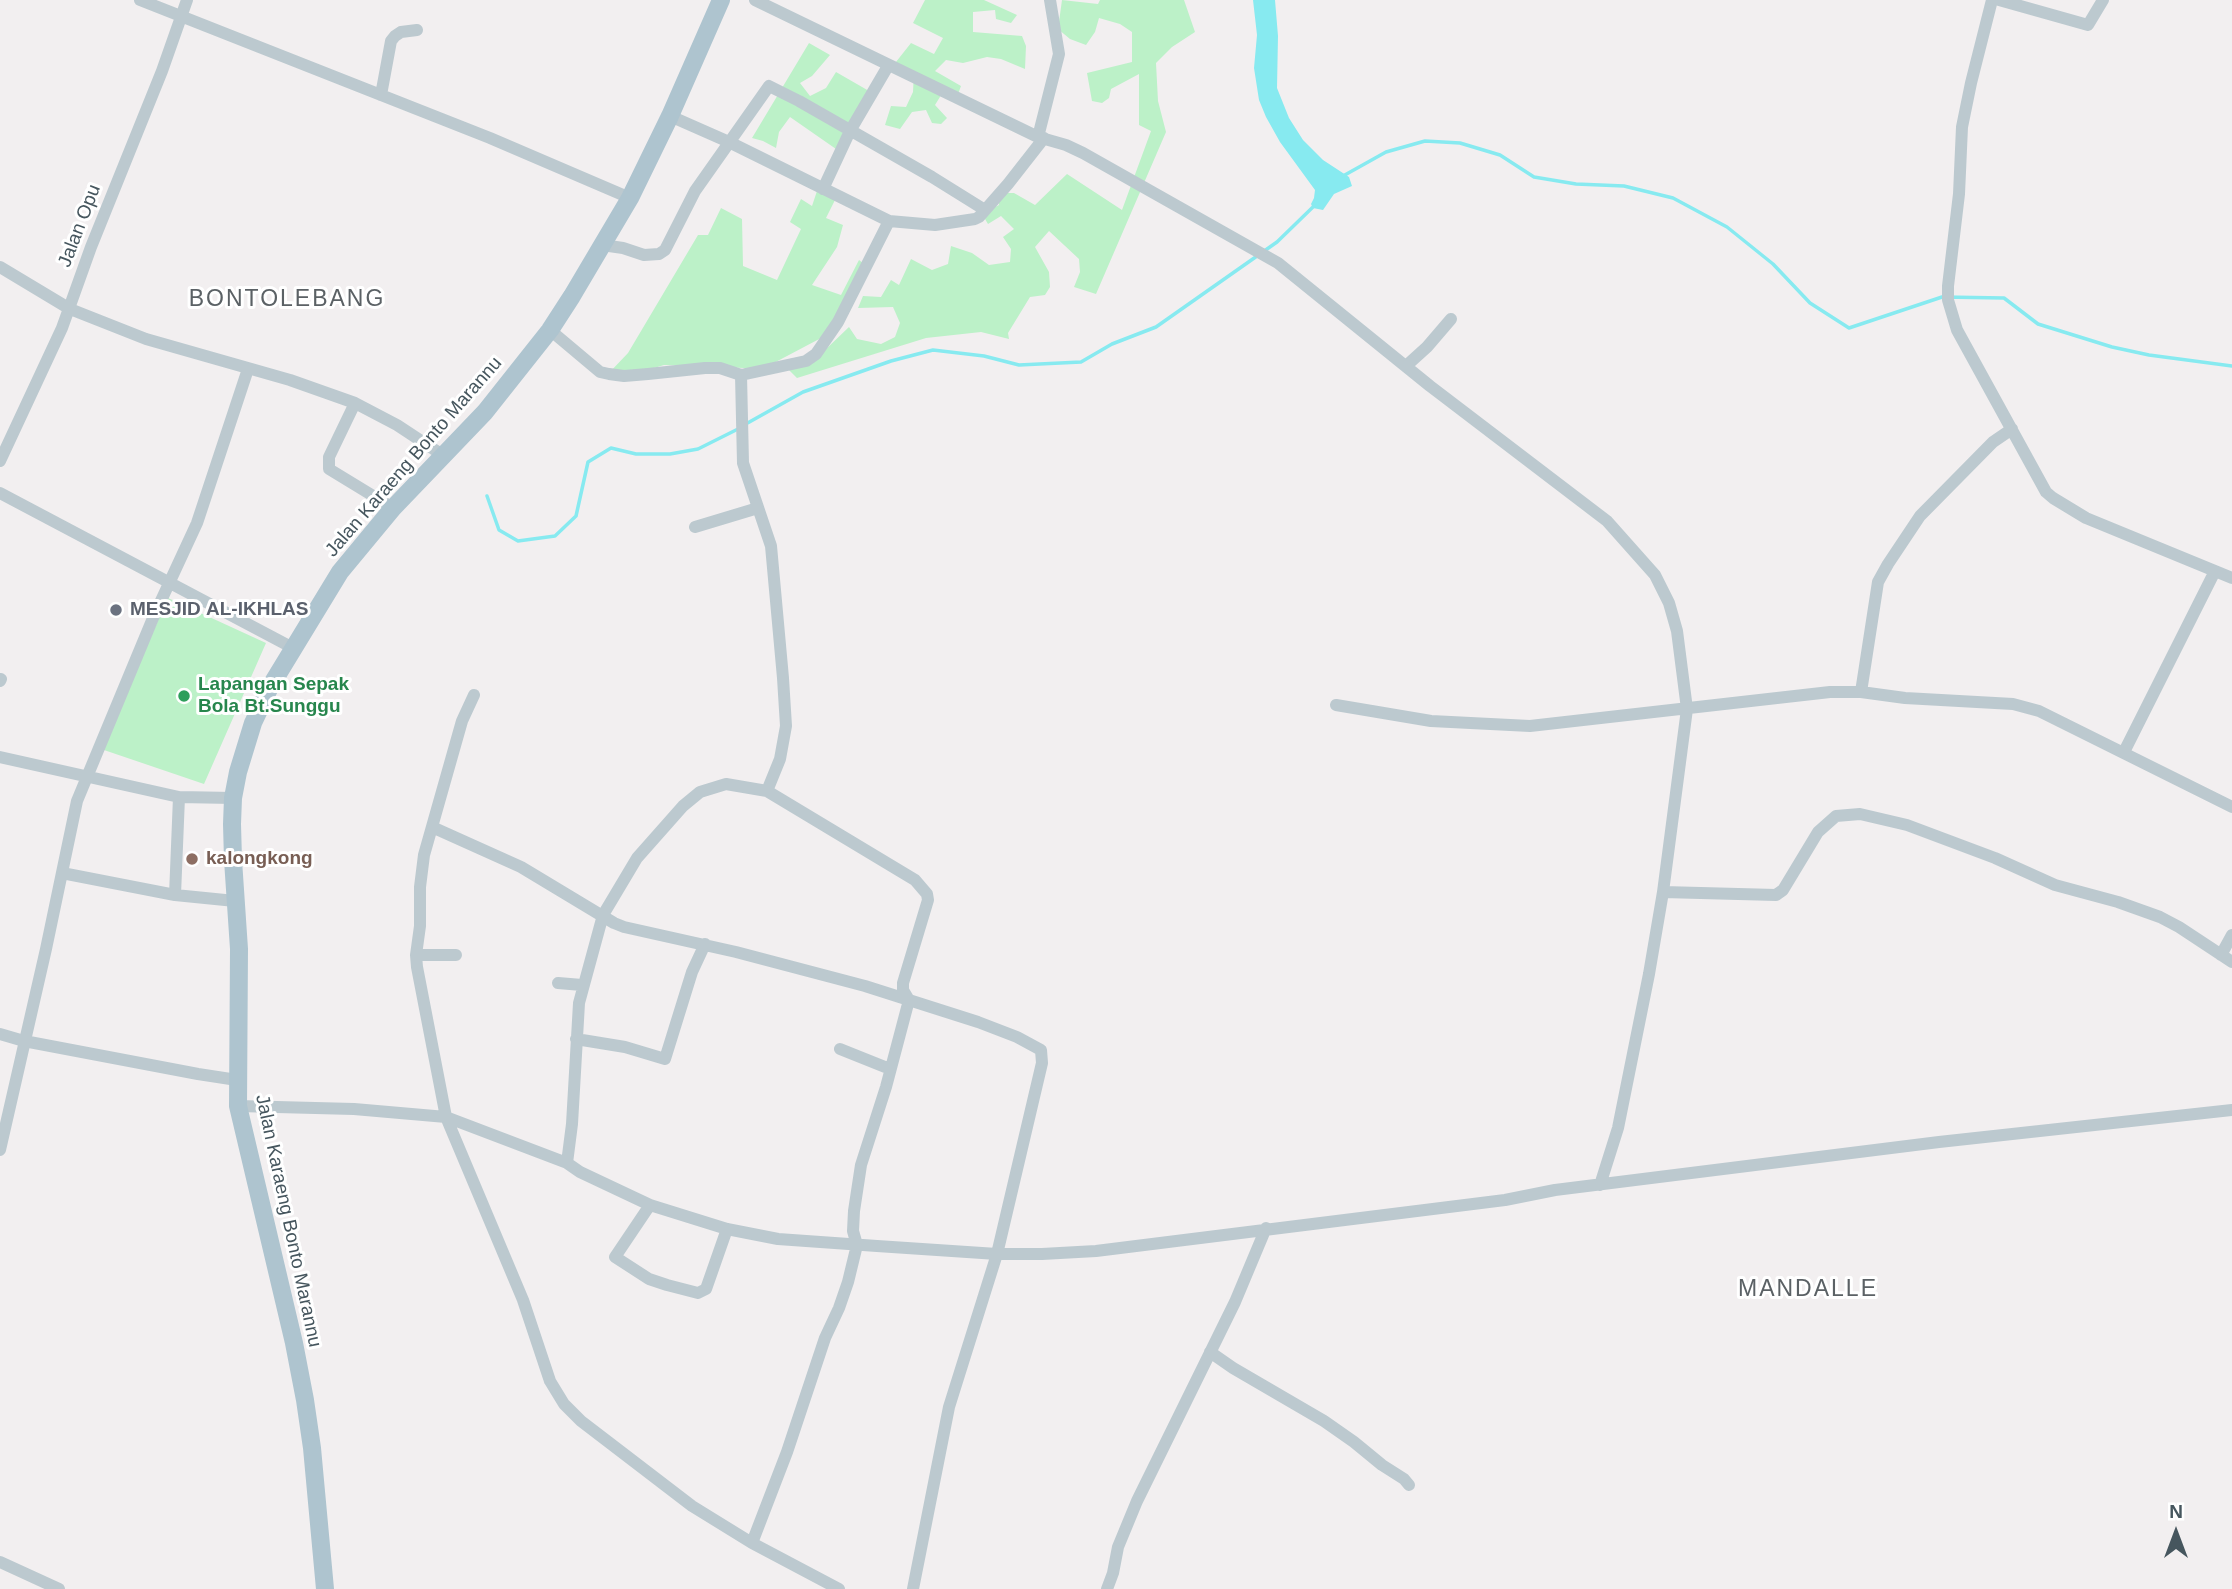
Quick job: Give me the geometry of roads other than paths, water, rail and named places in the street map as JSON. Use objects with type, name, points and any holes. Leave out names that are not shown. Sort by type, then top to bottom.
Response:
[{"type":"main road","name":"Jalan Karaeng Bonto Marannu","points":[[325,1589],[312,1448],[295,1343],[238,1106],[239,989],[233,798],[243,755],[253,723],[270,687],[340,572],[393,508],[485,412],[550,330],[630,198],[670,116],[721,0]]},
{"type":"street","points":[[140,0],[381,95],[630,198]]},
{"type":"street","name":"Jalan Opu","points":[[0,461],[70,309],[91,247],[162,71],[187,0]]},
{"type":"street","points":[[755,0],[1041,138],[1083,153],[1278,263],[1607,521],[1643,559],[1662,587],[1673,617],[1687,709],[1663,892],[1634,1055],[1618,1128],[1600,1185]]},
{"type":"street","points":[[670,116],[889,221],[935,225],[967,221],[979,217],[1041,138],[1059,54],[1050,0]]},
{"type":"street","points":[[1992,0],[1962,127],[1959,194],[1948,286],[1948,300],[1957,330],[2046,492],[2059,503],[2086,518],[2232,578]]},
{"type":"street","points":[[1998,0],[2088,25],[2103,0]]},
{"type":"street","points":[[381,95],[391,41],[401,32],[417,30]]},
{"type":"street","points":[[823,189],[850,131],[888,66]]},
{"type":"street","points":[[602,246],[623,248],[645,255],[659,254],[665,250],[695,191],[769,86],[799,100],[985,210]]},
{"type":"street","points":[[550,330],[600,372],[624,376],[720,368],[741,375],[806,361],[816,355],[838,322],[889,221]]},
{"type":"street","points":[[0,267],[70,309],[146,339],[290,380],[355,403],[406,430],[444,456]]},
{"type":"street","points":[[1406,366],[1451,319]]},
{"type":"street","points":[[0,1150],[77,801],[197,523],[248,369]]},
{"type":"street","points":[[741,375],[743,463],[771,546],[783,678],[786,726],[780,759],[767,791]]},
{"type":"street","points":[[355,403],[328,464],[330,469],[393,508]]},
{"type":"street","points":[[1861,692],[1878,582],[1888,564],[1920,516],[1993,442],[2012,429]]},
{"type":"street","points":[[0,493],[293,649]]},
{"type":"street","points":[[695,527],[758,508]]},
{"type":"street","points":[[2124,752],[2215,571]]},
{"type":"street","points":[[1336,705],[1431,721],[1530,726],[1795,695],[1861,692],[1905,698],[2013,704],[2028,707],[2124,752],[2232,807]]},
{"type":"street","points":[[474,695],[462,721],[424,855],[416,955],[446,1116],[523,1300],[558,1396],[582,1420],[692,1506],[752,1543],[839,1589]]},
{"type":"street","points":[[0,757],[179,797],[233,798]]},
{"type":"street","points":[[567,1163],[582,985],[603,915],[624,876],[643,851],[683,806],[700,792],[726,784],[767,791],[915,880],[927,894],[927,905],[903,983],[903,990],[909,1000],[861,1165],[854,1211],[853,1231],[857,1245],[848,1282],[825,1338],[784,1461],[752,1543]]},
{"type":"street","points":[[175,895],[179,797]]},
{"type":"street","points":[[1663,892],[1776,895],[1783,890],[1818,832],[1836,816],[1860,814],[1907,825],[1995,858],[2065,889],[2160,916],[2227,958],[2232,935]]},
{"type":"street","points":[[432,827],[521,867],[624,927],[705,944],[909,1000],[978,1022],[1017,1037],[1041,1050],[1042,1063],[997,1254],[949,1408],[912,1589]]},
{"type":"street","points":[[62,873],[175,895],[235,901]]},
{"type":"street","points":[[576,1038],[625,1046],[665,1059],[692,972],[705,944]]},
{"type":"street","points":[[416,955],[456,955]]},
{"type":"street","points":[[558,983],[582,985]]},
{"type":"street","points":[[0,1034],[23,1041],[237,1080]]},
{"type":"street","points":[[840,1049],[890,1069]]},
{"type":"street","points":[[238,1106],[354,1108],[446,1116],[567,1163],[580,1172],[650,1205],[727,1229],[778,1239],[997,1254],[1096,1251],[1939,1142],[2232,1110]]},
{"type":"street","points":[[650,1205],[615,1257],[649,1279],[667,1285],[698,1293],[706,1289],[727,1229]]},
{"type":"street","points":[[1107,1589],[1126,1524],[1246,1278],[1266,1228]]},
{"type":"street","points":[[1210,1352],[1324,1421],[1409,1485]]},
{"type":"street","points":[[0,1562],[59,1589]]},
{"type":"water","points":[[1253,0],[1275,0],[1278,36],[1277,88],[1289,118],[1303,140],[1323,160],[1349,177],[1352,186],[1334,194],[1323,210],[1313,208],[1311,204],[1315,190],[1280,142],[1259,100],[1254,68],[1257,35]]},
{"type":"waterway","points":[[1343,176],[1386,152],[1425,141],[1460,143],[1500,155],[1534,177],[1576,184],[1624,186],[1673,198],[1727,227],[1773,264],[1810,303],[1849,328],[1942,297],[2004,298],[2038,324],[2112,347],[2149,355],[2232,366]]},
{"type":"waterway","points":[[744,425],[803,392],[891,361],[933,350],[984,356],[1019,365],[1081,362],[1112,344],[1156,327],[1277,242],[1314,206]]},
{"type":"waterway","points":[[487,496],[499,530],[518,541],[555,536],[576,516],[588,462],[611,448],[636,454],[670,454],[698,449],[738,429]]},
{"type":"place","name":"MESJID AL-IKHLAS","points":[[116,610]]},
{"type":"place","name":"Lapangan Sepak Bola Bt.Sunggu","points":[[184,696]]},
{"type":"place","name":"kalongkong","points":[[192,859]]},
{"type":"district","name":"BONTOLEBANG","points":[[287,300]]},
{"type":"district","name":"MANDALLE","points":[[1808,1290]]}]
